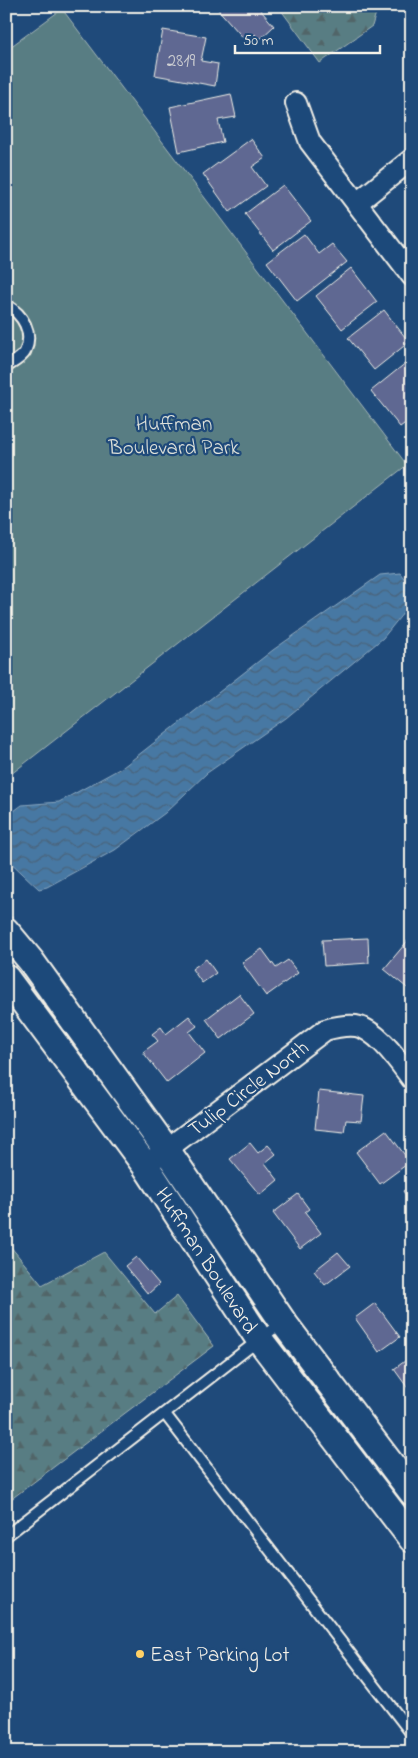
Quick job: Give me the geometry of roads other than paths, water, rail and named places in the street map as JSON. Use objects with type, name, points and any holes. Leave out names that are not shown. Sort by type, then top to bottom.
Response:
[{"type":"street","points":[[296,103],[310,142],[412,276]]},
{"type":"street","points":[[357,203],[412,159]]},
{"type":"street","name":"Huffman Boulevard","points":[[6,931],[31,961],[166,1149],[283,1322],[409,1483]]},
{"type":"street","name":"Huffman Boulevard","points":[[6,978],[144,1165],[259,1339],[412,1540]]},
{"type":"street","name":"Tulip Circle North","points":[[144,1165],[325,1030],[342,1026],[357,1026],[369,1031],[388,1049],[412,1079]]},
{"type":"street","points":[[380,1498],[409,1483]]},
{"type":"lane","points":[[6,305],[22,316],[29,336],[24,353],[6,367]]},
{"type":"lane","points":[[6,1536],[283,1322]]},
{"type":"lane","points":[[165,1414],[412,1734]]},
{"type":"water","points":[[400,573],[410,586],[412,602],[383,638],[286,718],[207,773],[165,813],[115,850],[47,887],[39,889],[6,858],[6,817],[22,805],[59,802],[123,767],[273,650],[380,575]]},
{"type":"place","name":"East Parking Lot","points":[[140,1654]]},
{"type":"park label","name":"Huffman Boulevard Park","points":[[174,435]]}]
